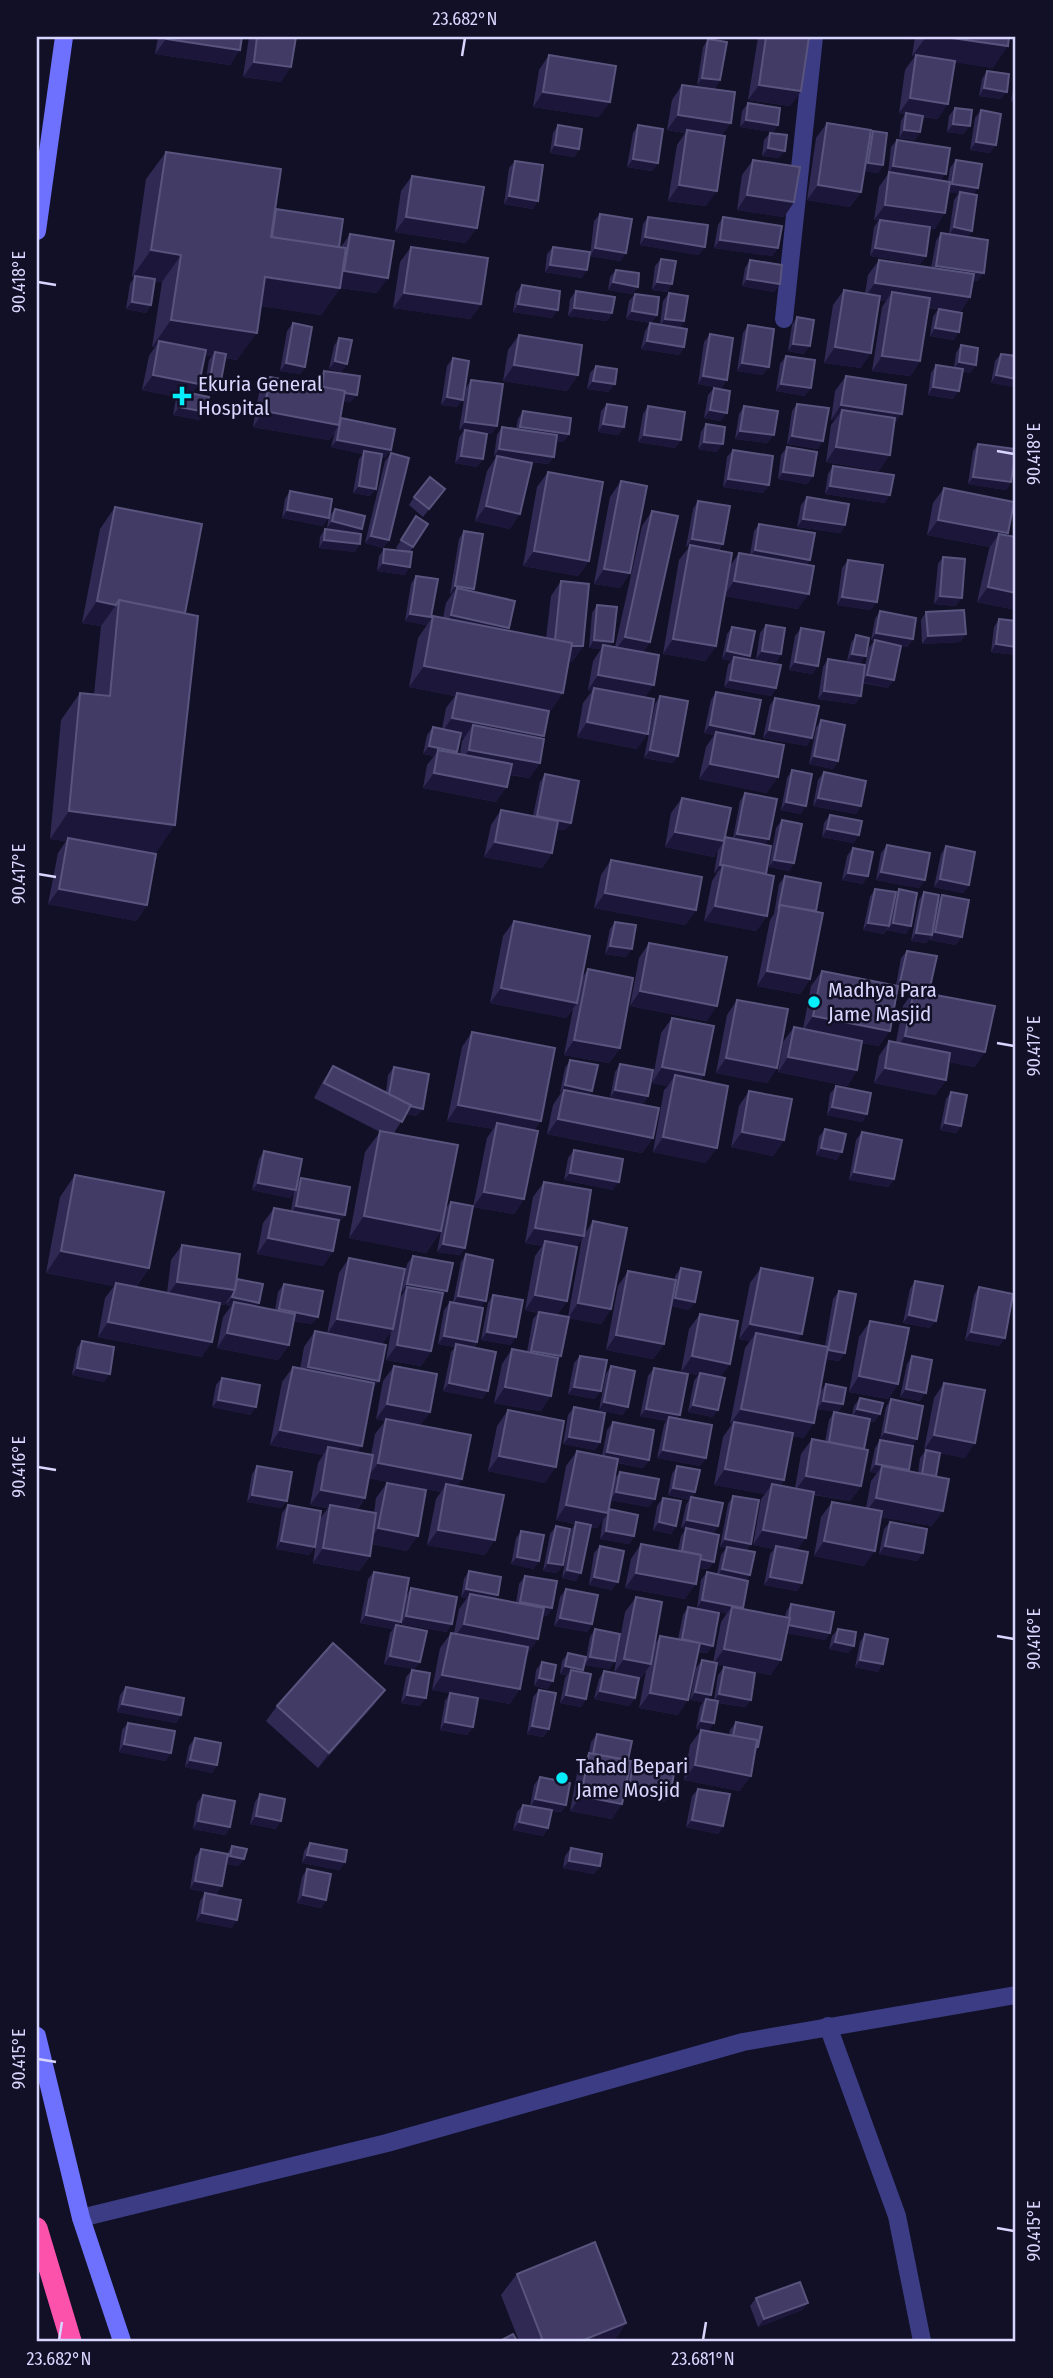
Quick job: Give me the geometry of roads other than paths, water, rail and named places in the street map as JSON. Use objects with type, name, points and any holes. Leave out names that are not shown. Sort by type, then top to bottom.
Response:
[{"type":"highway","points":[[37,2228],[71,2341]]},
{"type":"main road","points":[[37,231],[64,37]]},
{"type":"main road","points":[[37,2036],[81,2218],[122,2341]]},
{"type":"street","points":[[784,319],[814,37]]},
{"type":"street","points":[[81,2218],[387,2143],[743,2042],[1016,1994]]},
{"type":"street","points":[[828,2026],[897,2216],[922,2341]]},
{"type":"place","name":"Ekuria General Hospital","points":[[182,396]]},
{"type":"place","name":"Madhya Para Jame Masjid","points":[[814,1002]]},
{"type":"place","name":"Tahad Bepari Jame Mosjid","points":[[562,1778]]}]
